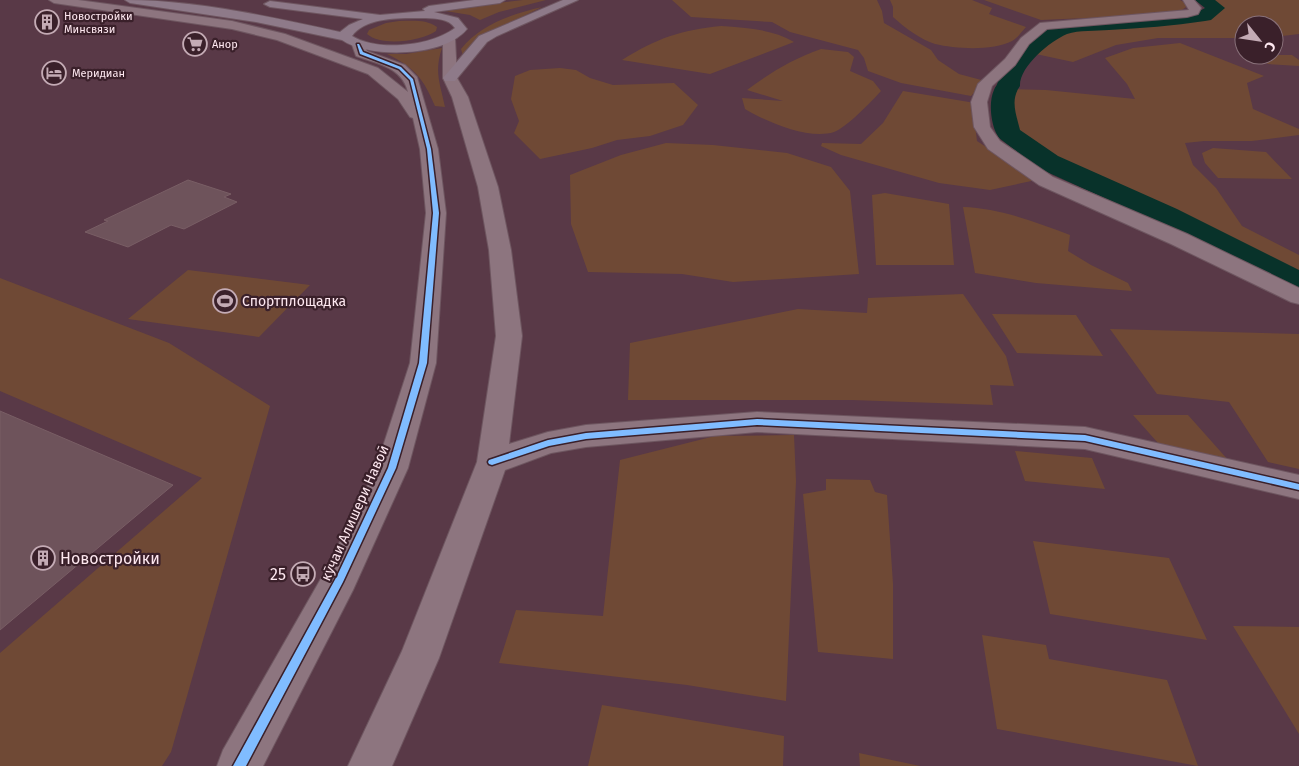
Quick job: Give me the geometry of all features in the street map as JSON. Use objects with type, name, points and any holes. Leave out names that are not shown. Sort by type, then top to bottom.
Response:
[{"type":"highway","points":[[130,0],[279,22],[386,48],[428,44],[460,32],[461,29],[460,25],[449,18],[426,15],[399,16]]},
{"type":"highway","points":[[312,9],[375,8],[454,0]]},
{"type":"highway","points":[[352,41],[346,33],[351,28],[383,18],[500,0]]},
{"type":"highway","points":[[508,14],[566,0]]},
{"type":"highway","points":[[450,78],[483,39],[517,21],[573,0]]},
{"type":"highway","points":[[257,2],[383,18]]},
{"type":"highway","points":[[232,25],[279,22]]},
{"type":"street","points":[[54,0],[232,25],[288,40],[373,72],[403,96],[423,123]]},
{"type":"street","points":[[1188,0],[1194,8],[1194,12],[1187,14],[1065,23],[1044,26],[1036,30],[1025,41],[1010,62],[985,84],[979,102],[982,127],[994,145],[1046,181],[1179,239],[1299,297]]},
{"type":"street","points":[[370,766],[419,658],[492,462],[509,336],[500,250],[488,187],[460,97],[450,78],[448,57],[460,32]]},
{"type":"street","name":"кӯчаи Алишери Навоӣ","points":[[240,766],[340,579],[388,476],[423,363],[436,214],[429,149],[412,80],[400,68],[361,53],[352,41]]},
{"type":"street","points":[[492,462],[548,443],[586,436],[757,422],[1085,438],[1299,487]]},
{"type":"shaded area","points":[[523,0],[546,0],[499,12],[480,20],[470,15],[439,10]]},
{"type":"shaded area","points":[[672,0],[877,0],[882,11],[884,23],[931,50],[938,60],[959,74],[985,81],[971,96],[901,83],[868,71],[864,58],[858,50],[790,32],[772,22],[691,17]]},
{"type":"shaded area","points":[[890,0],[972,0],[992,8],[989,14],[1026,27],[1018,37],[1004,44],[985,48],[944,46],[924,40],[897,21],[893,17],[893,7]]},
{"type":"shaded area","points":[[984,0],[1180,0],[1189,5],[1176,14],[1041,20]]},
{"type":"shaded area","points":[[1205,0],[1299,0],[1299,34],[1284,36],[1284,15],[1234,15],[1234,38],[1158,38],[1116,45],[1073,62],[1031,53],[1046,39],[1067,29],[1169,22],[1208,16],[1220,8]]},
{"type":"shaded area","points":[[542,7],[483,36],[463,56],[461,49],[478,33],[498,21]]},
{"type":"shaded area","points":[[399,21],[424,22],[437,27],[436,31],[429,35],[402,41],[382,40],[367,34],[369,30],[386,23]]},
{"type":"shaded area","points":[[721,26],[768,32],[794,42],[710,74],[622,60],[670,36]]},
{"type":"shaded area","points":[[1180,43],[1264,76],[1247,83],[1253,109],[1299,129],[1299,135],[1252,141],[1185,143],[1193,165],[1216,188],[1242,226],[1299,255],[1299,279],[1166,214],[1052,163],[1010,133],[1005,104],[1009,89],[1046,90],[1135,99],[1127,84],[1105,58],[1133,48]]},
{"type":"shaded area","points":[[442,48],[438,71],[445,107],[435,106],[417,75],[405,64],[387,54],[406,54]]},
{"type":"shaded area","points":[[821,49],[848,52],[854,57],[850,71],[873,81],[881,91],[859,114],[839,130],[824,134],[801,132],[776,124],[745,109],[742,98],[783,101],[747,90],[782,66]]},
{"type":"shaded area","points":[[1284,55],[1292,55],[1299,60],[1299,66],[1284,65]]},
{"type":"shaded area","points":[[560,68],[576,70],[590,78],[613,85],[674,83],[698,105],[683,125],[650,136],[617,140],[592,148],[540,159],[514,133],[519,121],[511,99],[515,76],[530,70]]},
{"type":"shaded area","points":[[903,91],[975,103],[974,117],[977,141],[1036,180],[990,190],[939,183],[841,155],[821,146],[822,143],[861,144],[883,123]]},
{"type":"shaded area","points":[[666,143],[713,145],[787,153],[831,167],[850,191],[859,274],[733,282],[682,274],[588,272],[571,224],[570,175],[621,155]]},
{"type":"shaded area","points":[[1213,148],[1266,152],[1292,179],[1218,178],[1205,163],[1202,153]]},
{"type":"shaded area","points":[[885,193],[949,204],[954,265],[876,265],[872,195]]},
{"type":"shaded area","points":[[963,207],[1004,213],[1070,235],[1068,251],[1091,265],[1128,283],[1132,291],[1036,283],[975,273]]},
{"type":"shaded area","points":[[188,270],[310,285],[259,337],[128,319]]},
{"type":"shaded area","points":[[0,278],[169,343],[270,406],[171,752],[162,766],[0,766],[0,653],[202,478],[0,391]]},
{"type":"shaded area","points":[[963,294],[1006,356],[1014,386],[990,385],[993,405],[852,400],[628,400],[630,343],[798,309],[867,313],[868,298]]},
{"type":"shaded area","points":[[992,314],[1076,315],[1103,356],[1017,353]]},
{"type":"shaded area","points":[[1110,329],[1299,334],[1299,469],[1268,462],[1229,402],[1157,394]]},
{"type":"shaded area","points":[[1133,415],[1188,415],[1229,461],[1166,452]]},
{"type":"shaded area","points":[[794,435],[796,481],[786,701],[687,685],[499,663],[516,610],[603,616],[620,460],[715,436]]},
{"type":"shaded area","points":[[1015,451],[1092,458],[1105,489],[1025,481]]},
{"type":"shaded area","points":[[826,479],[870,480],[875,492],[887,495],[893,584],[893,659],[818,652],[803,494],[826,490]]},
{"type":"shaded area","points":[[1033,541],[1169,558],[1207,640],[1050,614]]},
{"type":"shaded area","points":[[1233,626],[1299,627],[1299,734]]},
{"type":"shaded area","points":[[982,635],[1046,645],[1049,659],[1167,680],[1198,766],[997,729]]},
{"type":"shaded area","points":[[602,705],[784,736],[783,766],[588,766]]},
{"type":"shaded area","points":[[859,753],[920,766],[860,766]]},
{"type":"building","points":[[188,180],[231,194],[224,197],[237,202],[184,229],[171,225],[128,247],[85,232],[108,221],[104,220]]},
{"type":"building","name":"Новостройки","points":[[0,411],[173,485],[0,630]]},
{"type":"waterway","points":[[1203,0],[1217,8],[1205,16],[1167,21],[1065,28],[1044,38],[1028,53],[1009,79],[1009,86],[1005,89],[1002,103],[1008,133],[1048,162],[1166,215],[1299,283]]},
{"type":"cycle path","points":[[239,766],[340,579],[392,468],[423,363],[436,213],[429,149],[412,80],[400,68],[361,53],[358,45]]},
{"type":"cycle path","points":[[492,462],[548,443],[586,436],[757,422],[1085,438],[1299,487]]},
{"type":"place","name":"Новостройки Минсвязи","points":[[47,22]]},
{"type":"place","name":"Анор","points":[[195,44]]},
{"type":"place","name":"Меридиан","points":[[54,73]]},
{"type":"place","name":"Спортплощадка","points":[[225,301]]},
{"type":"place","name":"Новостройки","points":[[43,558]]},
{"type":"place","name":"25","points":[[303,574]]}]
